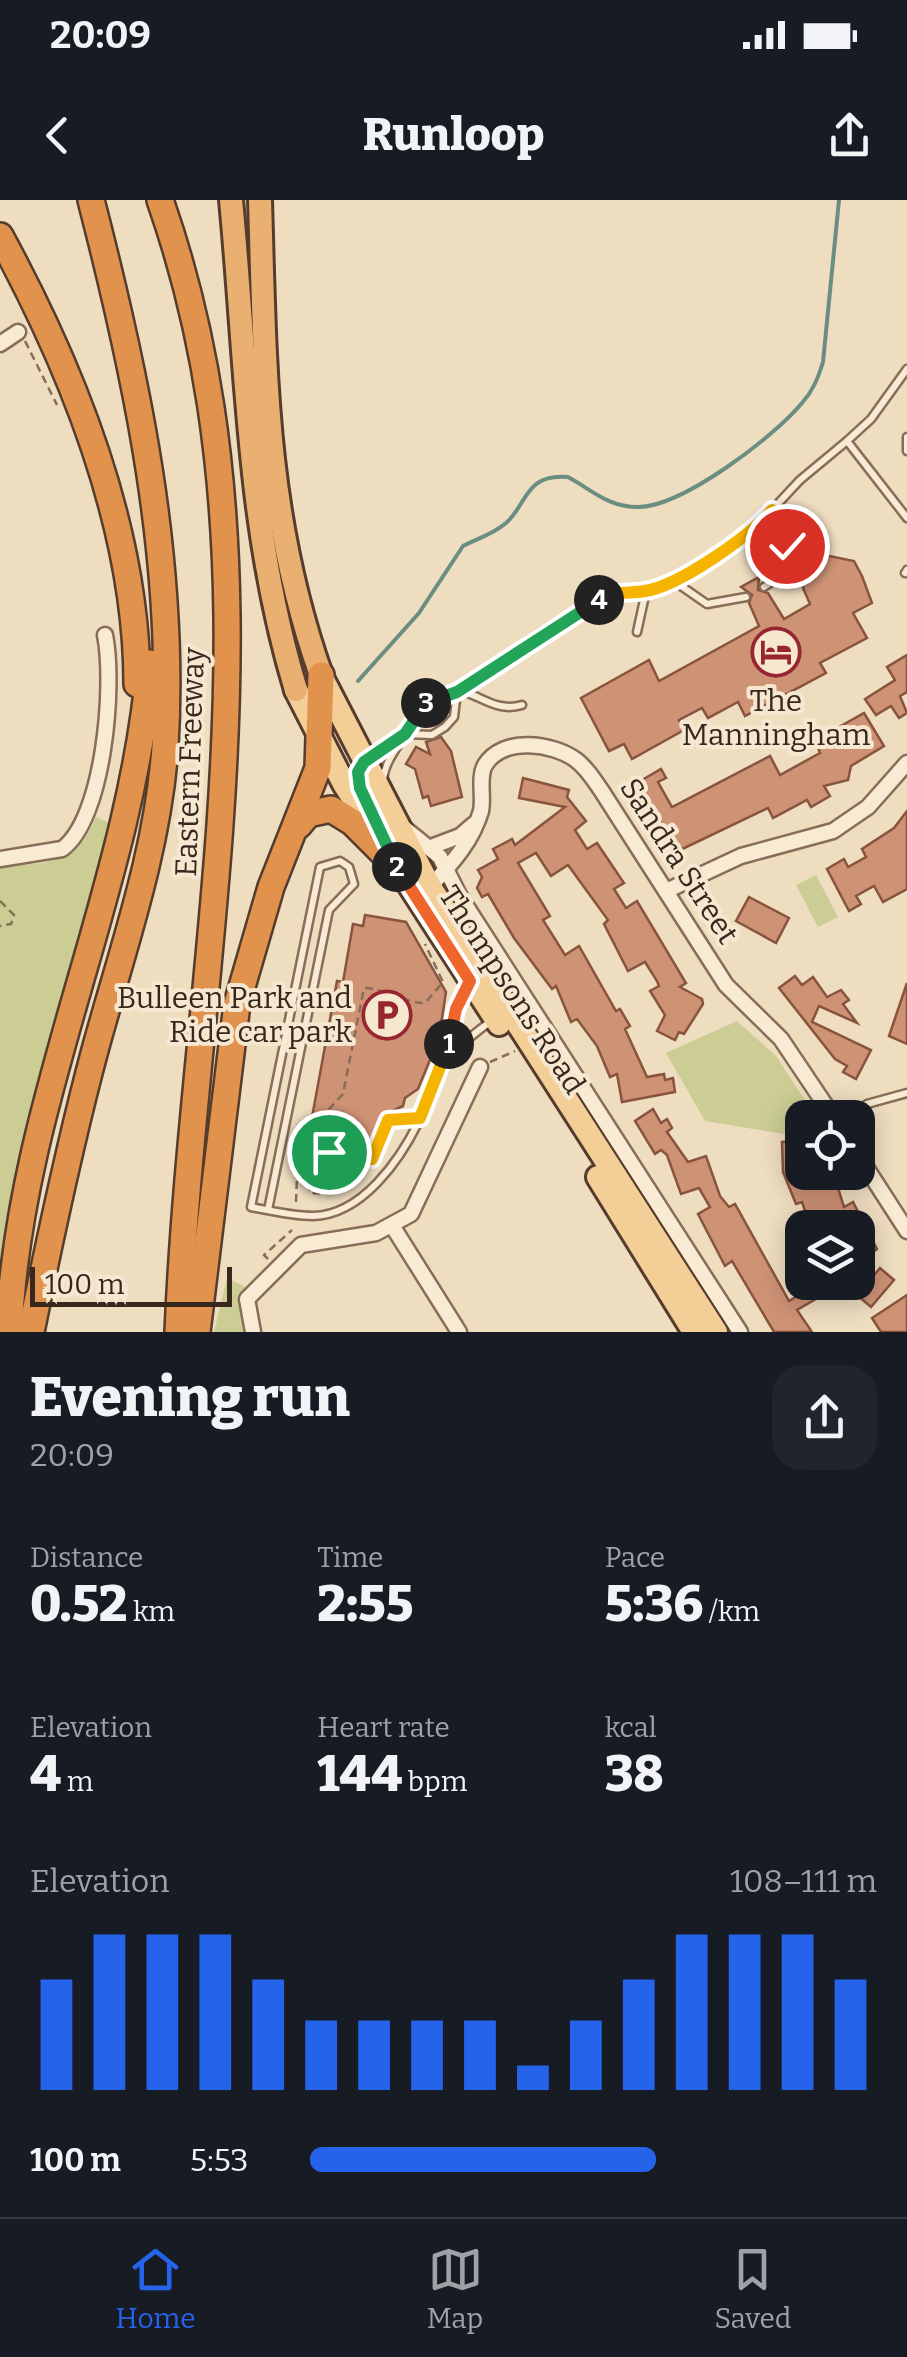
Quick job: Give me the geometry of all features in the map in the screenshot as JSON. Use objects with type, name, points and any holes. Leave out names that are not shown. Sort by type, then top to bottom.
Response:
[{"type":"highway","name":"Eastern Freeway","points":[[31,1332],[92,1059],[150,849],[165,748],[165,608],[143,419],[92,200]]},
{"type":"highway","name":"Eastern Freeway","points":[[160,200],[186,274],[203,362],[224,550],[229,660],[222,836],[178,1332]]},
{"type":"highway","name":"Thompsons Road","points":[[231,200],[258,527],[280,636],[296,690]]},
{"type":"highway","name":"Thompsons Road","points":[[260,200],[262,331],[281,538],[321,675]]},
{"type":"highway","points":[[0,236],[60,358],[100,462],[118,533],[138,668],[133,779]]},
{"type":"highway","points":[[0,260],[60,358]]},
{"type":"highway","name":"Eastern Freeway","points":[[9,1332],[31,1170],[133,779],[148,695],[154,608],[153,530],[143,419]]},
{"type":"highway","points":[[197,1332],[237,1004],[270,887],[299,825],[318,768],[322,741],[321,675]]},
{"type":"highway","points":[[299,825],[308,814],[331,809],[352,822],[394,864]]},
{"type":"main road","name":"Thompsons Road","points":[[321,675],[394,820],[502,1014],[716,1332]]},
{"type":"main road","name":"Thompsons Road","points":[[296,690],[394,864],[470,981],[502,1014],[516,1050],[694,1332]]},
{"type":"main road","points":[[364,762],[358,772],[360,788],[394,864]]},
{"type":"street","points":[[0,344],[18,332]]},
{"type":"street","points":[[0,858],[62,849],[86,822],[107,700],[105,635]]},
{"type":"street","name":"Sandra Street","points":[[430,887],[475,824],[482,802],[482,772],[489,760],[515,747],[553,750],[577,760],[726,986],[781,1038],[822,1100]]},
{"type":"street","points":[[666,891],[742,856],[832,831],[868,807],[907,763]]},
{"type":"street","name":"Thompsons Road","points":[[394,820],[431,847],[446,869],[458,895],[740,1332]]},
{"type":"street","points":[[431,847],[460,836],[475,824]]},
{"type":"street","points":[[254,1332],[248,1299],[301,1245],[393,1227],[415,1209],[480,1067]]},
{"type":"street","points":[[875,1181],[907,1231]]},
{"type":"street","points":[[393,1227],[458,1332]]},
{"type":"lane","points":[[383,796],[386,764],[425,704],[457,692],[608,595],[646,591],[737,544],[871,418],[907,369]]},
{"type":"lane","points":[[907,436],[907,450]]},
{"type":"lane","points":[[846,441],[907,518]]},
{"type":"lane","points":[[764,586],[780,576],[788,562],[787,546],[772,510]]},
{"type":"lane","points":[[671,579],[707,604],[746,596]]},
{"type":"lane","points":[[637,632],[646,591]]},
{"type":"lane","points":[[457,692],[508,708],[522,706]]},
{"type":"lane","points":[[364,762],[405,734],[432,734],[445,726],[454,716],[457,692]]},
{"type":"lane","points":[[268,1210],[329,910],[354,884],[350,866],[340,862],[320,866],[251,1207],[268,1210],[315,1216],[340,1211],[402,1153],[420,1118],[428,1089],[445,1062],[502,1014]]},
{"type":"lane","points":[[445,1062],[456,1009],[470,981]]},
{"type":"lane","points":[[875,1102],[907,1094]]},
{"type":"lane","points":[[328,1143],[332,1155],[372,1159],[388,1120],[420,1118]]},
{"type":"path","points":[[18,332],[30,348],[58,409]]},
{"type":"path","points":[[0,901],[14,916],[10,924],[0,926]]},
{"type":"path","points":[[296,1158],[335,1170],[348,1180],[347,1186],[332,1194],[310,1193],[309,1172],[314,1144],[318,1121],[343,1094],[364,988],[398,994],[409,1003],[426,1003],[443,982],[418,930]]},
{"type":"path","points":[[480,1067],[516,1050]]},
{"type":"path","points":[[297,1204],[299,1126]]},
{"type":"path","points":[[264,1255],[292,1230]]},
{"type":"green space","points":[[96,817],[122,829],[0,1312],[0,867],[58,859],[79,845]]},
{"type":"green space","points":[[816,875],[838,917],[818,927],[796,885]]},
{"type":"green space","points":[[737,1021],[776,1056],[805,1100],[785,1100],[785,1134],[705,1121],[666,1053]]},
{"type":"green space","points":[[227,1278],[246,1287],[240,1309],[246,1332],[214,1332]]},
{"type":"building","name":"The Manningham","points":[[829,556],[854,561],[862,576],[872,603],[853,613],[867,638],[820,663],[826,673],[745,716],[738,702],[708,718],[702,708],[679,720],[684,730],[632,759],[624,744],[609,751],[581,698],[649,660],[659,681],[759,626],[749,603],[752,595],[741,587],[759,577],[758,590],[768,593],[784,619],[810,604],[803,588],[805,572],[815,560]]},
{"type":"building","points":[[907,655],[907,692],[900,696],[907,713],[899,718],[891,706],[876,715],[865,699],[895,680],[887,667]]},
{"type":"building","points":[[864,713],[884,746],[851,766],[848,780],[824,786],[830,796],[811,807],[807,800],[773,818],[768,808],[676,852],[653,806],[647,810],[636,792],[645,787],[642,780],[661,769],[666,778],[658,782],[672,807],[770,756],[780,775],[820,753],[817,745],[847,736],[841,726]]},
{"type":"building","points":[[441,737],[451,751],[462,797],[431,806],[428,796],[423,798],[415,769],[406,764],[416,747],[430,754],[426,742]]},
{"type":"building","points":[[523,778],[569,790],[567,797],[586,821],[575,830],[587,849],[597,843],[624,883],[614,889],[626,908],[637,901],[686,983],[680,987],[702,999],[703,1004],[684,1034],[679,1032],[675,1040],[657,1031],[665,1015],[650,991],[659,986],[657,981],[645,962],[628,971],[604,924],[608,920],[568,865],[551,876],[536,853],[518,863],[550,916],[543,920],[565,955],[579,946],[616,1011],[620,1009],[630,1026],[625,1029],[647,1077],[664,1074],[665,1080],[673,1078],[675,1092],[622,1102],[617,1074],[610,1077],[597,1046],[577,1019],[571,1022],[556,986],[552,989],[514,938],[488,894],[482,897],[477,888],[482,877],[478,870],[498,859],[493,849],[512,839],[515,845],[565,807],[519,798]]},
{"type":"building","points":[[907,811],[907,889],[883,902],[874,886],[856,896],[861,904],[849,911],[827,869],[844,859],[848,867],[866,857],[862,849],[894,828]]},
{"type":"building","points":[[749,897],[789,918],[776,943],[736,921]]},
{"type":"building","name":"Bulleen Park and Ride car park","points":[[365,915],[406,922],[446,992],[439,1038],[418,1089],[405,1098],[403,1106],[381,1116],[368,1150],[336,1144],[328,1136],[321,1142],[308,1139],[337,981],[343,982],[353,924],[363,926]]},
{"type":"building","points":[[795,976],[802,985],[813,977],[827,997],[841,990],[849,1000],[843,1004],[857,1023],[819,1006],[812,1022],[871,1050],[856,1079],[843,1072],[847,1066],[835,1059],[779,988]]},
{"type":"building","points":[[907,983],[907,1044],[889,1036]]},
{"type":"building","points":[[653,1109],[661,1123],[667,1119],[672,1128],[667,1132],[688,1162],[706,1156],[720,1196],[729,1207],[735,1204],[785,1300],[814,1300],[797,1310],[812,1332],[774,1332],[732,1261],[725,1266],[698,1214],[710,1207],[699,1188],[681,1194],[667,1155],[661,1150],[655,1154],[635,1121]]},
{"type":"building","points":[[785,1142],[785,1177],[783,1172]]},
{"type":"building","points":[[790,1190],[839,1190],[844,1207],[853,1202],[857,1210],[805,1210],[802,1202],[796,1204]]},
{"type":"building","points":[[880,1268],[894,1280],[871,1307],[863,1300],[875,1300],[875,1274]]},
{"type":"building","points":[[907,1295],[907,1332],[881,1332],[872,1318]]},
{"type":"waterway","points":[[358,681],[419,613],[463,546],[506,523],[543,480],[568,477],[601,497],[627,506],[657,504],[726,468],[789,417],[809,394],[823,362],[839,200]]},
{"type":"place","name":"The Manningham","points":[[776,652]]},
{"type":"place","name":"Bulleen Park and Ride car park","points":[[387,1015]]},
{"type":"route","points":[[329,1152],[372,1159],[388,1120],[402,1116],[420,1118],[428,1089],[445,1062],[456,1009],[470,981],[394,864],[360,788],[358,772],[364,762],[405,734],[420,709],[434,698],[457,692],[608,595],[646,591],[737,544],[772,510],[787,546]]}]
